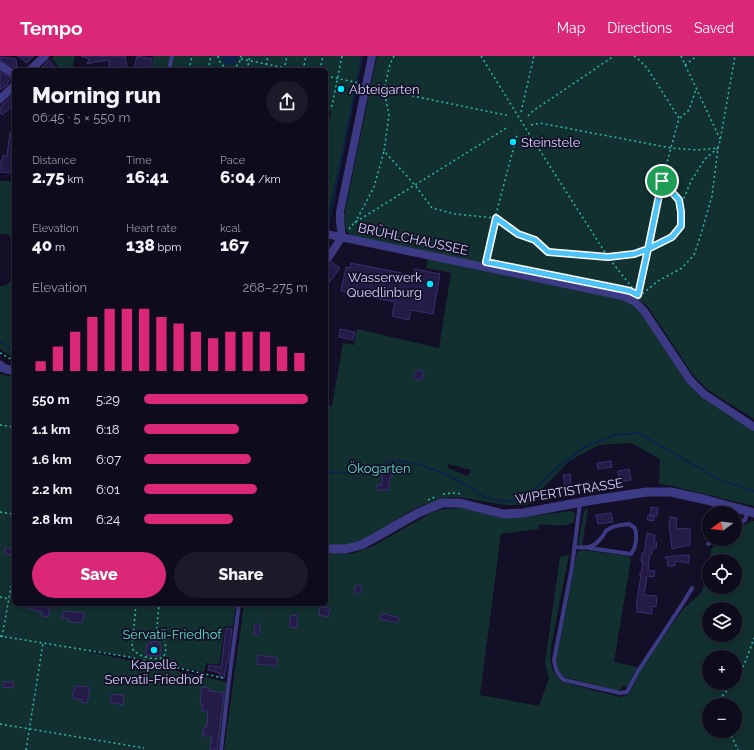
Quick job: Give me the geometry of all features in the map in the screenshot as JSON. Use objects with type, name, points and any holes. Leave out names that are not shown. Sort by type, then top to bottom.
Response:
[{"type":"street","points":[[32,68],[45,56]]},
{"type":"street","points":[[328,258],[342,237],[340,212],[364,84],[372,56]]},
{"type":"street","points":[[0,66],[12,73]]},
{"type":"street","points":[[0,100],[12,88]]},
{"type":"street","name":"BRÜHLCHAUSSEE","points":[[328,234],[623,296],[635,302],[644,311],[690,380],[704,394],[754,427]]},
{"type":"street","points":[[0,365],[4,368],[12,370]]},
{"type":"street","name":"WIPERTISTRASSE","points":[[328,549],[346,549],[361,545],[418,513],[442,503],[460,503],[504,514],[523,513],[580,502],[647,492],[671,492],[751,512]]},
{"type":"lane","points":[[169,68],[172,56]]},
{"type":"lane","points":[[580,502],[572,567],[554,660],[555,668],[561,678],[620,693],[627,692],[638,671],[692,588]]},
{"type":"lane","points":[[742,522],[751,512]]},
{"type":"lane","points":[[574,547],[630,554],[634,550],[636,537],[635,528],[629,524],[616,526],[607,530],[601,538],[589,548]]},
{"type":"lane","points":[[221,750],[240,606]]},
{"type":"path","points":[[189,68],[192,56]]},
{"type":"path","points":[[208,68],[210,56]]},
{"type":"path","points":[[218,56],[221,64],[227,68]]},
{"type":"path","points":[[232,68],[235,67],[240,62],[242,56]]},
{"type":"path","points":[[247,68],[250,56]]},
{"type":"path","points":[[265,68],[268,56]]},
{"type":"path","points":[[285,68],[287,56]]},
{"type":"path","points":[[303,68],[306,56]]},
{"type":"path","points":[[320,68],[323,56]]},
{"type":"path","points":[[328,105],[332,106],[342,56]]},
{"type":"path","points":[[347,227],[349,231],[374,187],[384,151],[389,115],[384,90],[390,64],[394,56]]},
{"type":"path","points":[[481,56],[608,257],[638,295]]},
{"type":"path","points":[[521,112],[534,56]]},
{"type":"path","points":[[528,116],[533,111],[614,56]]},
{"type":"path","points":[[634,56],[647,68],[679,118]]},
{"type":"path","points":[[681,56],[720,140]]},
{"type":"path","points":[[685,65],[697,56]]},
{"type":"path","points":[[634,293],[641,295],[658,281],[682,268],[694,255],[712,196],[718,148],[735,56]]},
{"type":"path","points":[[241,59],[281,68]]},
{"type":"path","points":[[328,76],[384,90],[510,116]]},
{"type":"path","points":[[638,295],[668,157],[672,148],[679,118],[690,110],[696,89]]},
{"type":"path","points":[[531,125],[540,123],[672,148],[698,150],[718,148]]},
{"type":"path","points":[[354,223],[508,127]]},
{"type":"path","points":[[485,267],[517,135]]},
{"type":"path","points":[[679,200],[684,198],[691,181],[705,159],[718,148]]},
{"type":"path","points":[[384,151],[415,185],[432,208],[455,214],[496,218],[518,234],[535,240],[548,252],[608,257],[634,254],[672,237],[681,226],[679,200],[662,181]]},
{"type":"path","points":[[0,353],[12,359]]},
{"type":"path","points":[[0,425],[12,427]]},
{"type":"path","points":[[0,512],[12,514]]},
{"type":"path","points":[[12,581],[1,637],[129,657],[229,680]]},
{"type":"path","points":[[0,597],[9,598]]},
{"type":"path","points":[[136,606],[132,647],[134,651],[142,656],[159,659],[164,654],[165,649],[163,636]]},
{"type":"path","points":[[156,639],[159,606]]},
{"type":"path","points":[[742,668],[754,638]]},
{"type":"path","points":[[26,750],[43,643]]},
{"type":"path","points":[[721,698],[727,690]]},
{"type":"path","points":[[0,724],[144,748]]},
{"type":"path","points":[[732,738],[738,750]]},
{"type":"green space","points":[[55,56],[75,56],[72,68],[59,68],[52,58]]},
{"type":"green space","name":"Abteigarten","points":[[153,56],[361,56],[328,217],[328,126],[331,111],[328,110],[328,68],[151,68]]},
{"type":"green space","points":[[377,56],[754,56],[754,419],[708,390],[693,375],[648,307],[633,297],[623,293],[350,235],[345,226],[344,216]]},
{"type":"green space","points":[[0,181],[12,181],[12,237],[7,234],[0,234]]},
{"type":"green space","name":"Ökogarten","points":[[428,259],[623,299],[636,307],[696,392],[754,431],[754,506],[659,484],[660,459],[631,443],[599,445],[569,461],[527,505],[505,505],[459,497],[443,498],[415,508],[362,541],[347,546],[328,546],[328,405],[332,406],[343,343],[354,345],[357,329],[439,348],[451,273],[426,268]],"holes":[[[448,464],[471,471],[467,476],[448,468]]]},
{"type":"green space","points":[[12,274],[12,357],[0,349],[0,286],[5,286],[11,281]]},
{"type":"green space","name":"Servatii-Friedhof","points":[[0,374],[12,377],[12,606],[236,606],[233,627],[225,626],[219,665],[206,663],[204,672],[92,650],[91,652],[227,682],[218,750],[0,750]]},
{"type":"green space","points":[[461,508],[525,517],[571,511],[575,514],[574,522],[570,524],[539,525],[539,529],[501,534],[480,695],[539,706],[549,678],[545,662],[560,557],[569,555],[551,647],[550,659],[553,671],[562,682],[620,697],[629,694],[641,668],[683,609],[702,590],[702,594],[742,594],[742,554],[711,554],[711,549],[715,546],[742,546],[742,526],[754,521],[754,750],[224,750],[244,606],[328,606],[328,553],[351,554],[373,546],[431,513],[443,509]]},
{"type":"green space","points":[[588,508],[582,546],[578,545],[584,511]]},
{"type":"green space","points":[[582,550],[629,556],[631,559],[614,662],[637,667],[627,687],[623,686],[619,691],[563,677],[557,667],[556,659],[577,552]]},
{"type":"water","points":[[221,56],[239,56],[236,63],[233,65],[227,65],[222,60]]},
{"type":"building","points":[[18,56],[34,56],[27,63]]},
{"type":"building","points":[[81,56],[125,56],[127,68],[109,68],[109,60],[87,64],[89,59]]},
{"type":"building","points":[[137,56],[152,59],[150,68],[134,68]]},
{"type":"building","points":[[1,57],[16,59],[17,67],[13,67],[0,61]]},
{"type":"building","points":[[49,60],[56,68],[41,68]]},
{"type":"building","points":[[0,72],[11,78],[6,86],[0,90]]},
{"type":"building","points":[[12,96],[12,107],[2,115],[0,113],[0,107]]},
{"type":"building","points":[[10,132],[12,132],[12,173],[0,172],[0,161],[2,162],[3,156],[7,156]]},
{"type":"building","points":[[332,262],[340,268],[328,284],[328,268]]},
{"type":"building","points":[[351,263],[402,273],[413,277],[415,269],[440,274],[433,314],[411,310],[409,320],[392,316],[395,302],[341,291],[346,267],[350,268]]},
{"type":"building","points":[[340,329],[355,332],[353,340],[339,337]]},
{"type":"building","points":[[417,370],[421,370],[423,371],[423,379],[417,380],[414,377],[414,373]]},
{"type":"building","points":[[611,461],[612,467],[598,469],[597,463]]},
{"type":"building","points":[[629,469],[631,480],[620,482],[618,471]]},
{"type":"building","points":[[382,472],[392,472],[392,478],[389,478],[389,490],[377,490],[377,485],[382,485]]},
{"type":"building","points":[[570,474],[572,491],[566,492],[563,475]]},
{"type":"building","points":[[651,507],[658,508],[657,516],[654,516],[654,521],[647,520],[648,515],[653,516],[650,515]]},
{"type":"building","points":[[611,513],[613,522],[598,524],[596,515]]},
{"type":"building","points":[[670,517],[677,518],[676,529],[690,528],[690,545],[672,549],[669,524]]},
{"type":"building","points":[[647,533],[655,535],[654,542],[657,542],[656,548],[653,548],[652,554],[650,554],[648,570],[655,571],[654,577],[647,576],[644,595],[657,596],[656,607],[652,606],[652,614],[637,612],[636,606],[641,575],[639,574],[641,573],[643,562],[641,562],[642,553],[644,553]]},
{"type":"building","points":[[5,548],[12,548],[12,555],[5,554]]},
{"type":"building","points":[[689,555],[689,563],[675,561],[675,566],[667,566],[668,559],[665,557]]},
{"type":"building","points":[[356,585],[362,586],[360,594],[354,592]]},
{"type":"building","points":[[28,606],[50,606],[48,617],[42,616],[42,612],[27,608]]},
{"type":"building","points":[[320,607],[330,608],[328,617],[319,615]]},
{"type":"building","points":[[63,611],[84,613],[82,623],[68,621],[69,619],[62,618]]},
{"type":"building","points":[[382,613],[399,618],[397,623],[380,619]]},
{"type":"building","points":[[291,615],[298,616],[296,628],[289,627]]},
{"type":"building","points":[[255,624],[260,624],[259,635],[254,635]]},
{"type":"building","points":[[226,628],[232,629],[228,663],[224,678],[219,677],[220,673],[208,670],[209,665],[221,667]]},
{"type":"building","name":"Kapelle Servatii-Friedhof","points":[[151,641],[158,642],[161,645],[160,656],[146,655],[147,644],[151,644]]},
{"type":"building","points":[[258,655],[277,658],[276,666],[257,664]]},
{"type":"building","points":[[4,681],[14,683],[13,688],[3,687]]},
{"type":"building","points":[[75,686],[89,687],[88,689],[90,689],[87,703],[81,702],[82,700],[72,698]]},
{"type":"building","points":[[202,687],[209,688],[209,691],[224,693],[217,750],[210,750],[212,736],[203,736],[204,727],[207,727],[208,711],[202,711],[203,705],[200,705]]},
{"type":"building","points":[[112,694],[124,696],[123,705],[110,702]]},
{"type":"waterway","points":[[328,232],[362,56]]},
{"type":"waterway","points":[[0,341],[12,350]]},
{"type":"waterway","points":[[328,472],[354,472],[380,466],[389,461],[399,461],[421,465],[445,474],[468,486],[484,497],[504,502],[517,500],[527,494],[559,466],[586,446],[615,435],[638,433],[720,480],[754,491]]},
{"type":"place","name":"Abteigarten","points":[[341,89]]},
{"type":"place","name":"Steinstele","points":[[513,142]]},
{"type":"place","name":"Wasserwerk Quedlinburg","points":[[430,284]]},
{"type":"place","name":"Kapelle Servatii-Friedhof","points":[[154,650]]},
{"type":"route","points":[[662,181],[648,249],[634,254],[622,254],[608,257],[548,252],[535,240],[518,234],[496,218],[486,262],[621,289],[638,295],[648,249],[672,237],[681,226],[679,200],[670,188],[662,181]]}]
